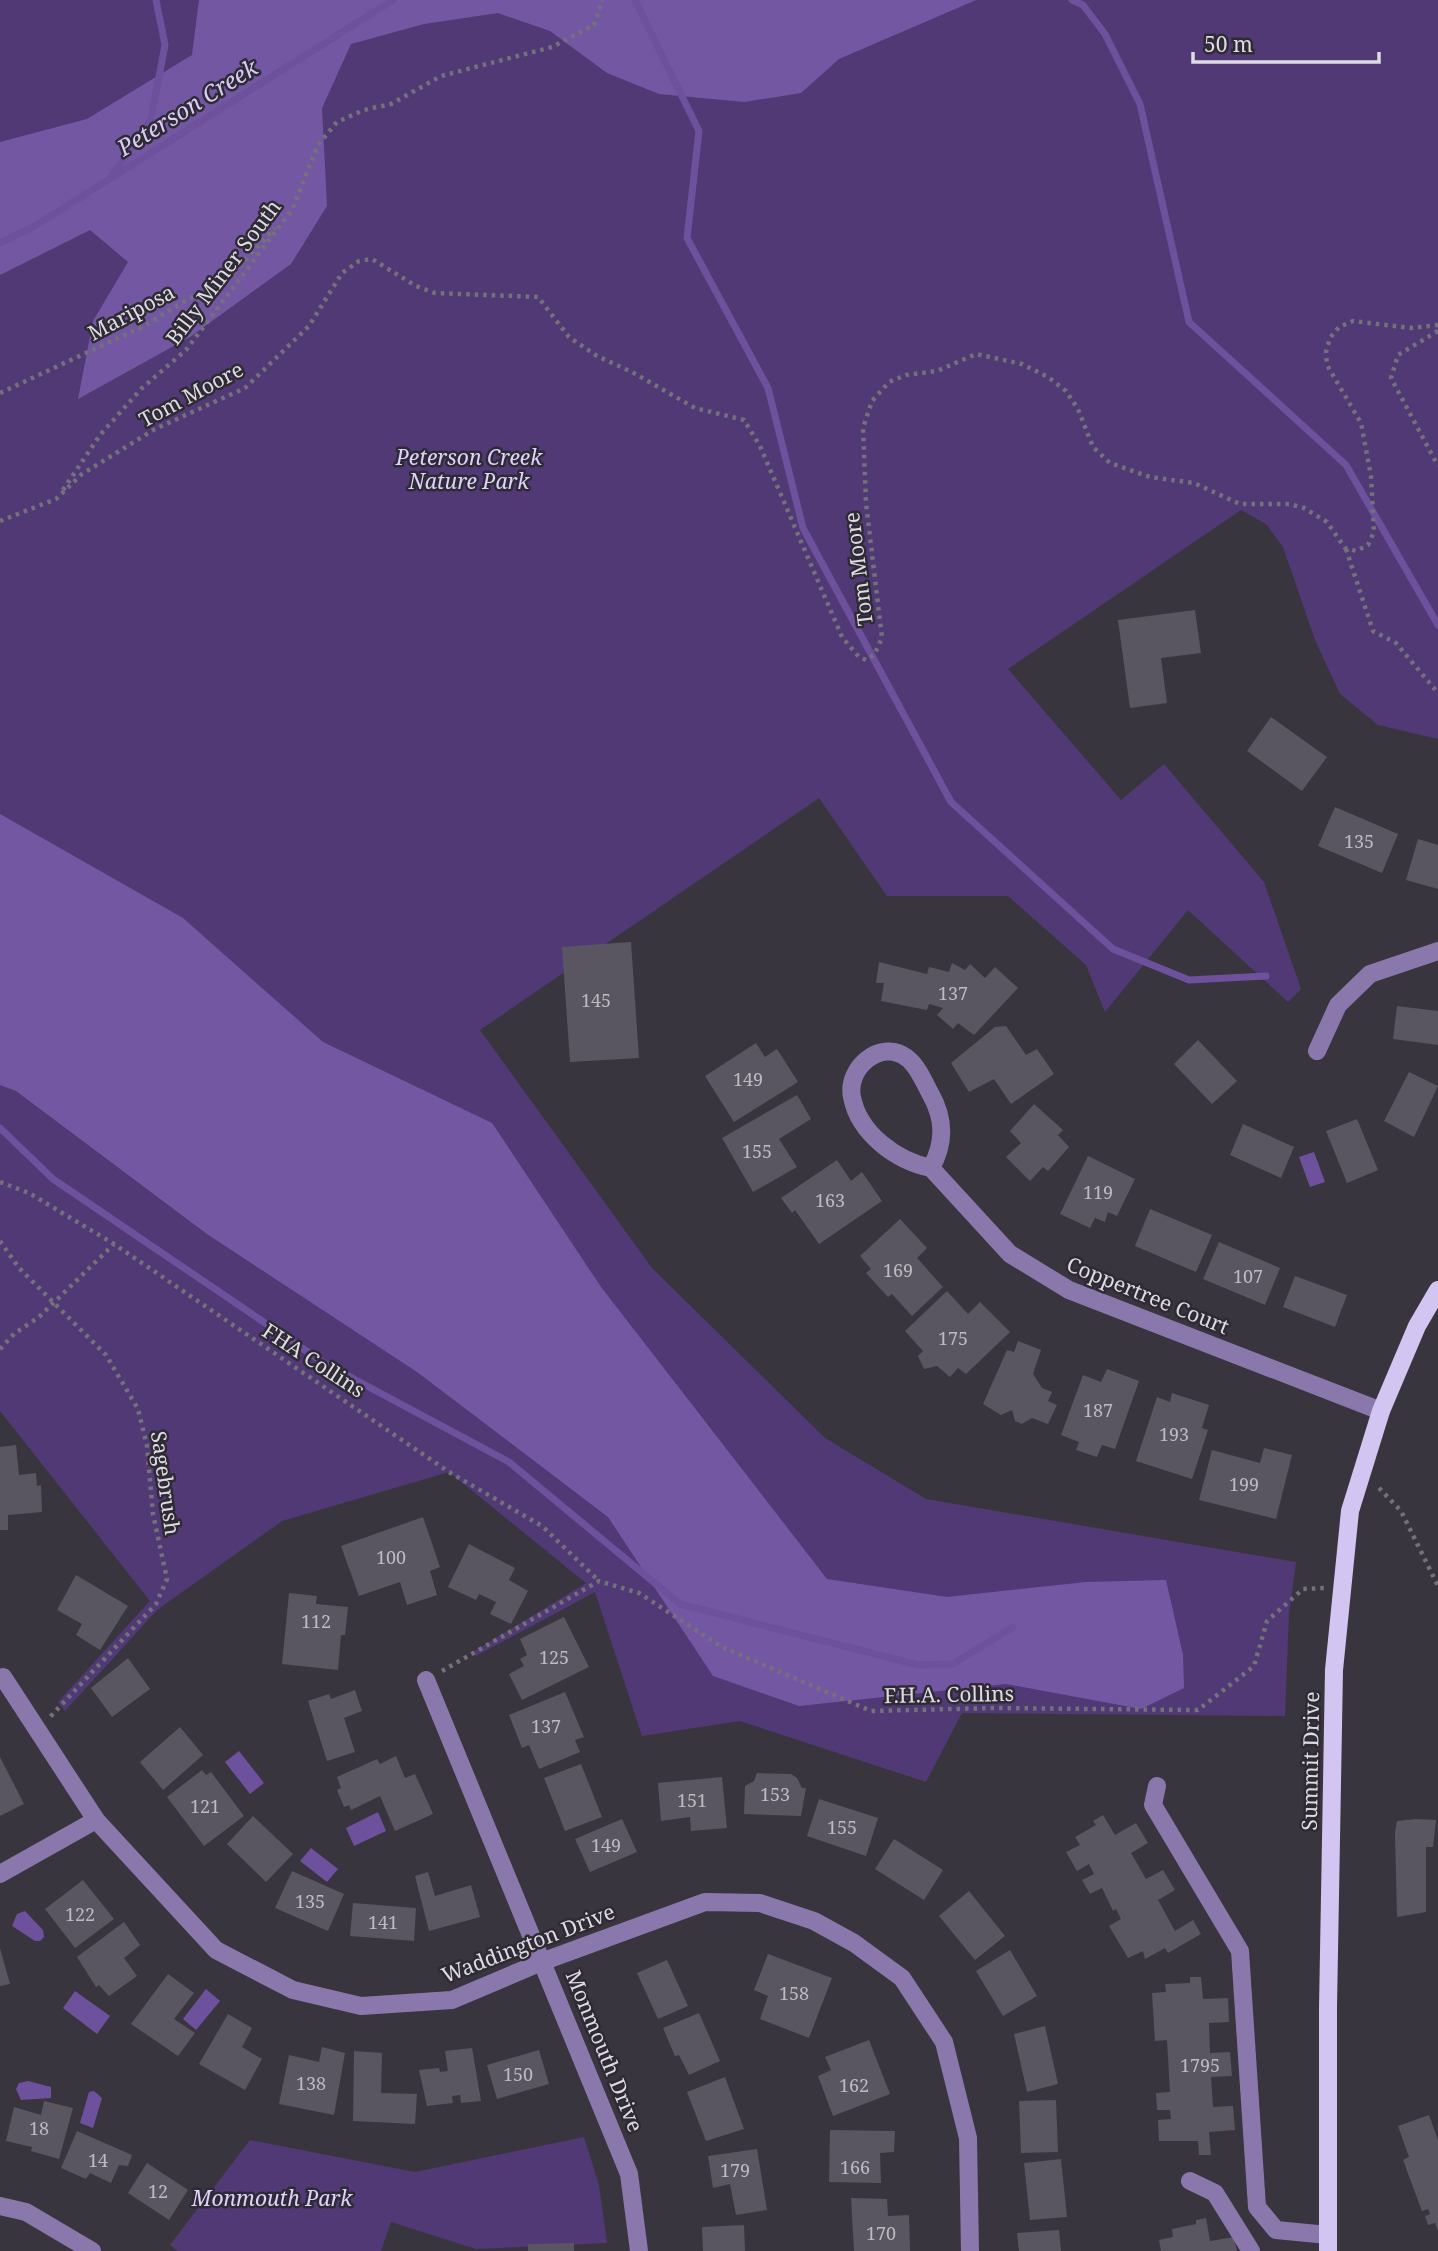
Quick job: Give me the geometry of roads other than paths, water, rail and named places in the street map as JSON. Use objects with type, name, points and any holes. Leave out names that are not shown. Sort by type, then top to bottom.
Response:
[{"type":"main road","name":"Summit Drive","points":[[1328,2243],[1328,2008],[1334,1670],[1350,1511],[1381,1411],[1417,1326],[1438,1290]]},
{"type":"street","points":[[1317,1051],[1338,1004],[1370,974],[1438,951]]},
{"type":"street","name":"Coppertree Court","points":[[931,1168],[942,1145],[942,1120],[933,1097],[908,1058],[892,1051],[877,1052],[858,1069],[852,1083],[851,1095],[856,1110],[887,1148],[912,1165],[931,1168],[1010,1254],[1069,1290],[1381,1411]]},
{"type":"street","name":"Waddington Drive","points":[[3,1677],[96,1820],[216,1950],[293,1990],[362,2006],[452,2000],[544,1961],[705,1902],[761,1903],[814,1920],[854,1943],[902,1978],[944,2042],[968,2138],[970,2251]]},
{"type":"street","name":"Monmouth Drive","points":[[426,1680],[544,1961],[629,2174],[639,2251]]},
{"type":"street","points":[[1157,1786],[1153,1805],[1240,1951],[1257,2207],[1276,2230],[1328,2243]]},
{"type":"street","points":[[0,1874],[96,1820]]},
{"type":"street","points":[[1190,2180],[1214,2193],[1251,2251]]},
{"type":"street","points":[[0,2206],[26,2212],[92,2251]]},
{"type":"waterway","points":[[113,174],[151,119],[165,45],[156,0]]},
{"type":"waterway","name":"Peterson Creek","points":[[0,243],[35,226],[393,0]]},
{"type":"waterway","points":[[635,0],[699,131],[687,238],[768,388],[803,528],[951,802],[1113,949],[1189,980],[1266,976]]},
{"type":"waterway","points":[[1072,0],[1083,5],[1105,34],[1140,104],[1189,322],[1346,465],[1438,625]]},
{"type":"waterway","points":[[0,1128],[53,1179],[324,1363],[509,1462],[680,1604],[918,1665],[953,1664],[1013,1627]]},
{"type":"park label","name":"Peterson Creek Nature Park","points":[[469,469]]},
{"type":"park label","name":"Monmouth Park","points":[[272,2198]]}]
